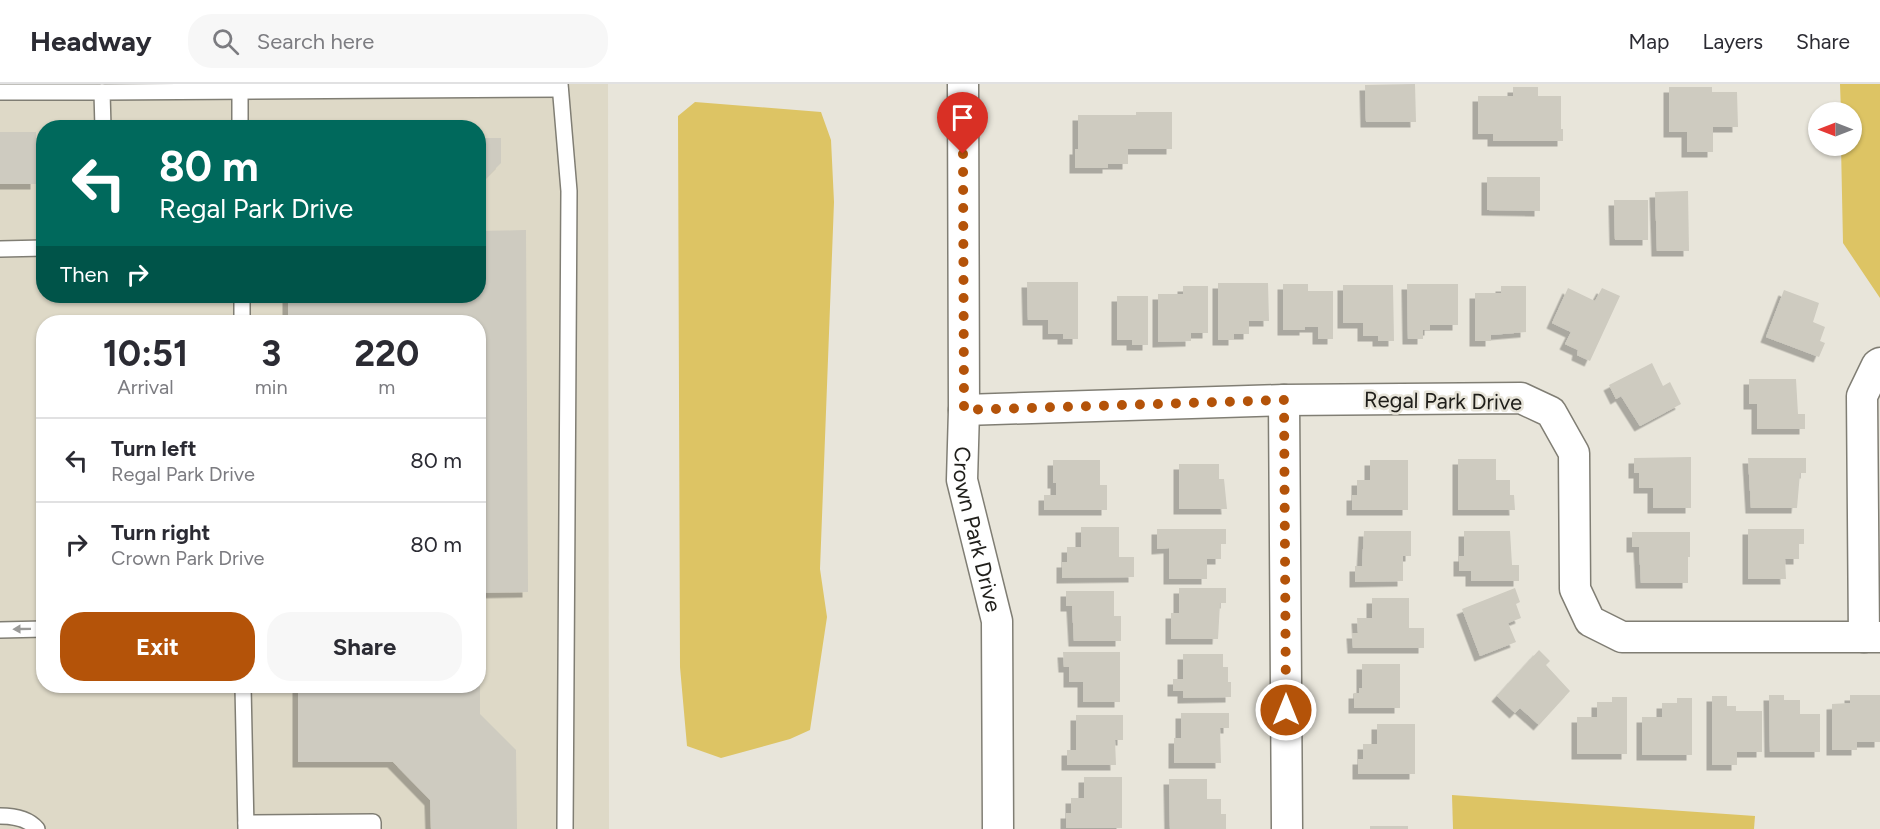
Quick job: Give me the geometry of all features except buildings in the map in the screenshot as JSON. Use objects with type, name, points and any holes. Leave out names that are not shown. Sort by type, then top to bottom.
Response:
[{"type":"street","name":"Crown Park Drive","points":[[963,84],[964,410],[962,480],[997,621],[998,829]]},
{"type":"street","points":[[1872,637],[1862,396],[1876,365],[1880,363]]},
{"type":"street","name":"Regal Park Drive","points":[[964,410],[1284,400],[1521,398],[1551,411],[1574,453],[1575,589],[1590,621],[1622,637],[1872,637]]},
{"type":"street","points":[[1284,400],[1287,829]]},
{"type":"lane","points":[[240,87],[240,120]]},
{"type":"lane","points":[[0,93],[240,87],[560,87],[569,191],[565,829]]},
{"type":"lane","points":[[102,92],[103,120]]},
{"type":"lane","points":[[0,249],[36,248]]},
{"type":"lane","points":[[0,630],[36,629]]},
{"type":"lane","points":[[243,693],[246,826],[373,822],[373,829]]},
{"type":"lane","points":[[0,816],[10,816],[31,822],[37,829]]},
{"type":"shaded area","points":[[0,84],[608,84],[609,829],[0,829]]},
{"type":"shaded area","points":[[1840,84],[1880,84],[1880,298],[1843,243],[1841,156],[1862,156],[1862,102],[1841,102]]},
{"type":"shaded area","points":[[695,102],[821,112],[831,140],[834,202],[820,569],[827,617],[810,730],[790,739],[721,758],[687,746],[680,667],[678,116]]},
{"type":"shaded area","points":[[1452,795],[1755,816],[1754,829],[1453,829]]},
{"type":"route","points":[[963,154],[964,410],[1284,400],[1286,710]]}]
